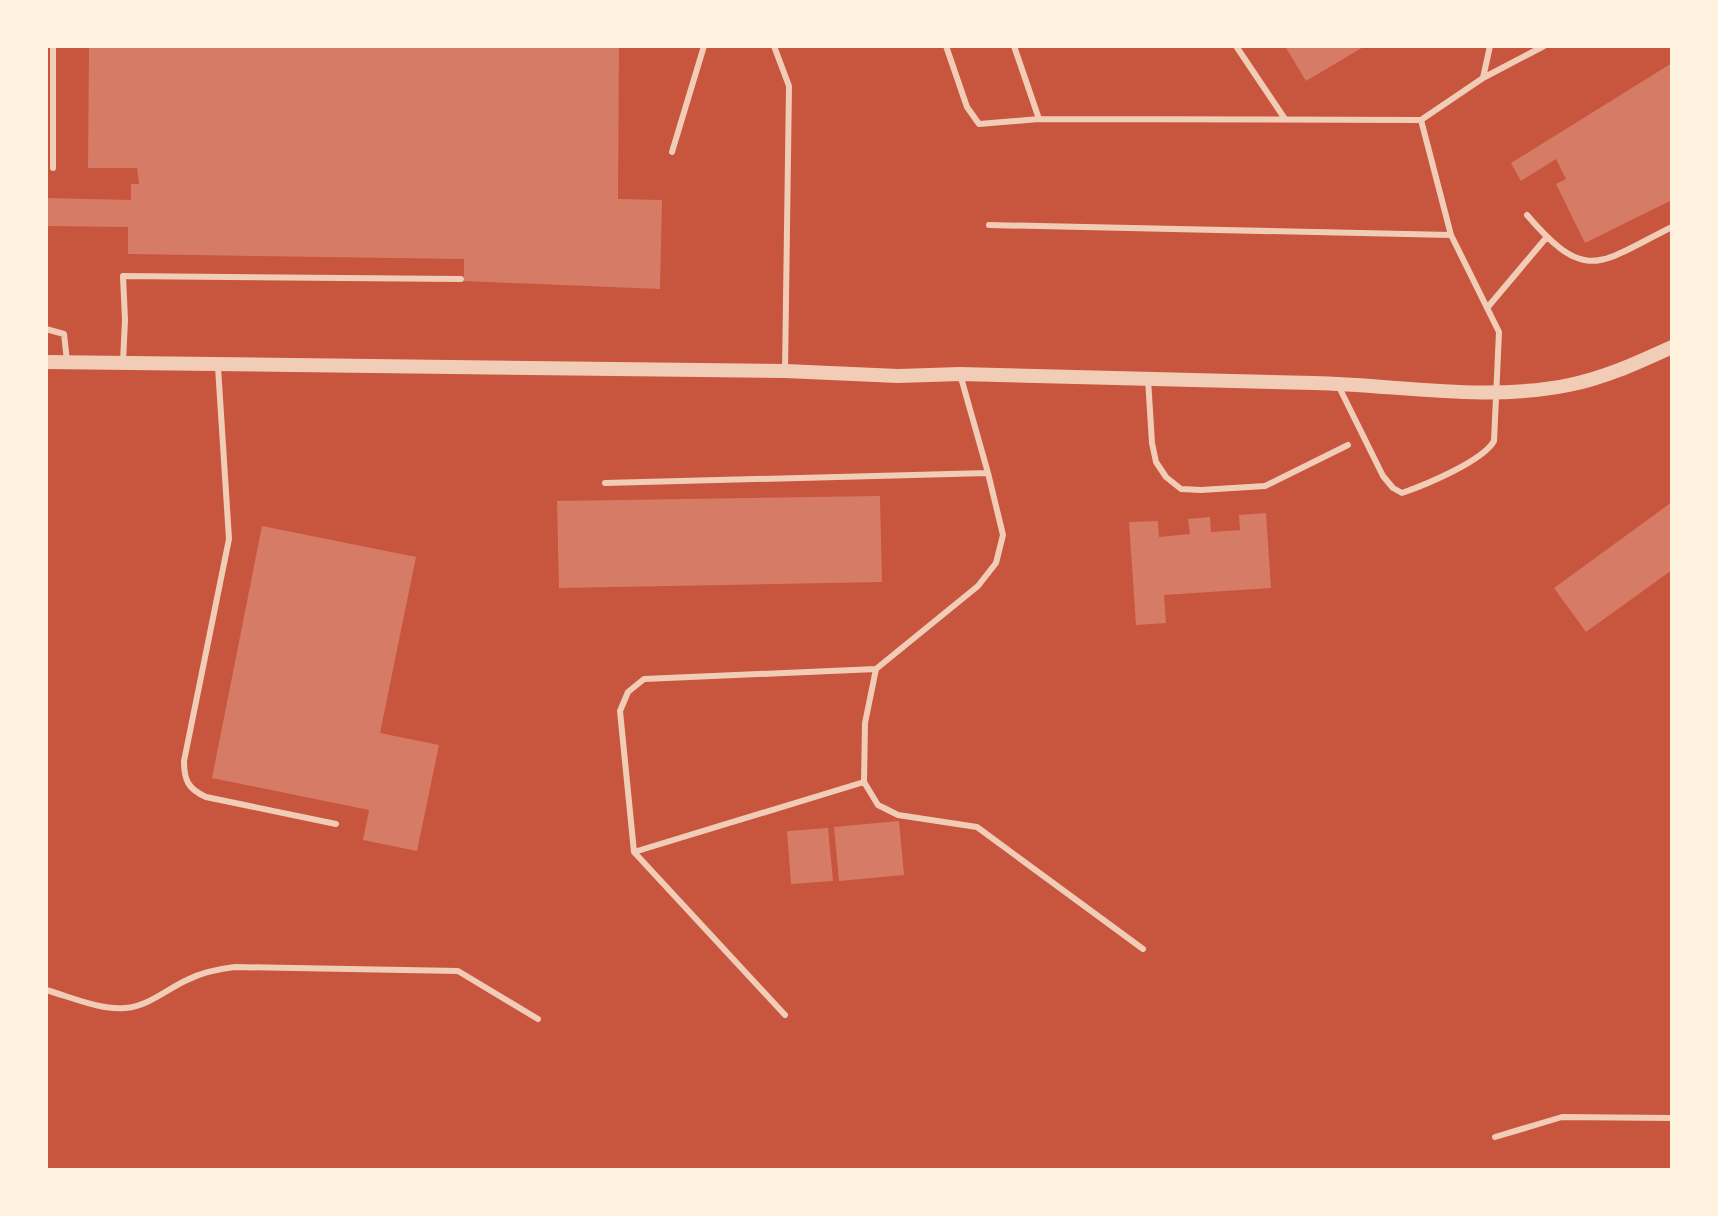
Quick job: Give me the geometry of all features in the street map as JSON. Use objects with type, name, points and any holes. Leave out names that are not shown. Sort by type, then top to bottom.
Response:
[{"type":"street","points":[[46,362],[785,371],[898,376],[960,374],[1337,383],[1437,392],[1497,392],[1569,385],[1629,367],[1672,347]]},
{"type":"lane","points":[[53,46],[53,168]]},
{"type":"lane","points":[[672,152],[704,46]]},
{"type":"lane","points":[[774,46],[789,86],[785,371]]},
{"type":"lane","points":[[946,46],[967,107],[979,124],[1039,119],[1421,120],[1483,78],[1544,46]]},
{"type":"lane","points":[[1014,46],[1039,119]]},
{"type":"lane","points":[[1236,46],[1285,119]]},
{"type":"lane","points":[[1483,78],[1490,46]]},
{"type":"lane","points":[[1337,383],[1383,476],[1402,493],[1489,450],[1494,441],[1499,332],[1451,235],[1421,120]]},
{"type":"lane","points":[[1527,215],[1546,238],[1572,258],[1596,262],[1672,227]]},
{"type":"lane","points":[[989,225],[1451,235]]},
{"type":"lane","points":[[1487,308],[1546,238]]},
{"type":"lane","points":[[123,362],[123,276],[461,279]]},
{"type":"lane","points":[[46,329],[64,334],[67,361]]},
{"type":"lane","points":[[218,363],[229,539],[184,761],[184,777],[192,791],[206,797],[336,824]]},
{"type":"lane","points":[[785,1015],[634,852],[620,711],[628,692],[644,679],[876,669],[978,586],[996,563],[1003,535],[960,374]]},
{"type":"lane","points":[[1148,379],[1156,462],[1166,477],[1181,489],[1265,486],[1348,445]]},
{"type":"lane","points":[[605,483],[988,473]]},
{"type":"lane","points":[[876,669],[865,723],[864,782],[878,805],[898,815],[977,827],[1143,949]]},
{"type":"lane","points":[[634,852],[864,782]]},
{"type":"lane","points":[[46,990],[102,1006],[127,1008],[151,1000],[187,979],[212,970],[235,967],[458,971],[538,1019]]},
{"type":"lane","points":[[1495,1137],[1562,1117],[1672,1118]]},
{"type":"building","points":[[89,46],[619,46],[618,199],[662,200],[660,289],[464,281],[464,259],[128,254],[128,227],[46,226],[46,198],[131,200],[131,184],[139,184],[137,168],[88,168]]},
{"type":"building","points":[[1285,46],[1365,46],[1306,81]]},
{"type":"building","points":[[1672,63],[1672,200],[1585,243],[1556,184],[1566,179],[1556,159],[1521,181],[1511,163]]},
{"type":"building","points":[[880,496],[882,582],[559,588],[557,501]]},
{"type":"building","points":[[1672,502],[1672,570],[1586,632],[1554,588]]},
{"type":"building","points":[[1266,513],[1271,588],[1164,595],[1166,623],[1136,625],[1129,522],[1158,521],[1159,537],[1190,534],[1188,519],[1210,517],[1211,532],[1240,530],[1239,515]]},
{"type":"building","points":[[262,526],[416,557],[380,733],[439,745],[417,851],[363,840],[369,810],[212,778]]},
{"type":"building","points":[[899,821],[904,875],[839,881],[834,827]]},
{"type":"building","points":[[828,828],[833,881],[791,884],[787,831]]}]
